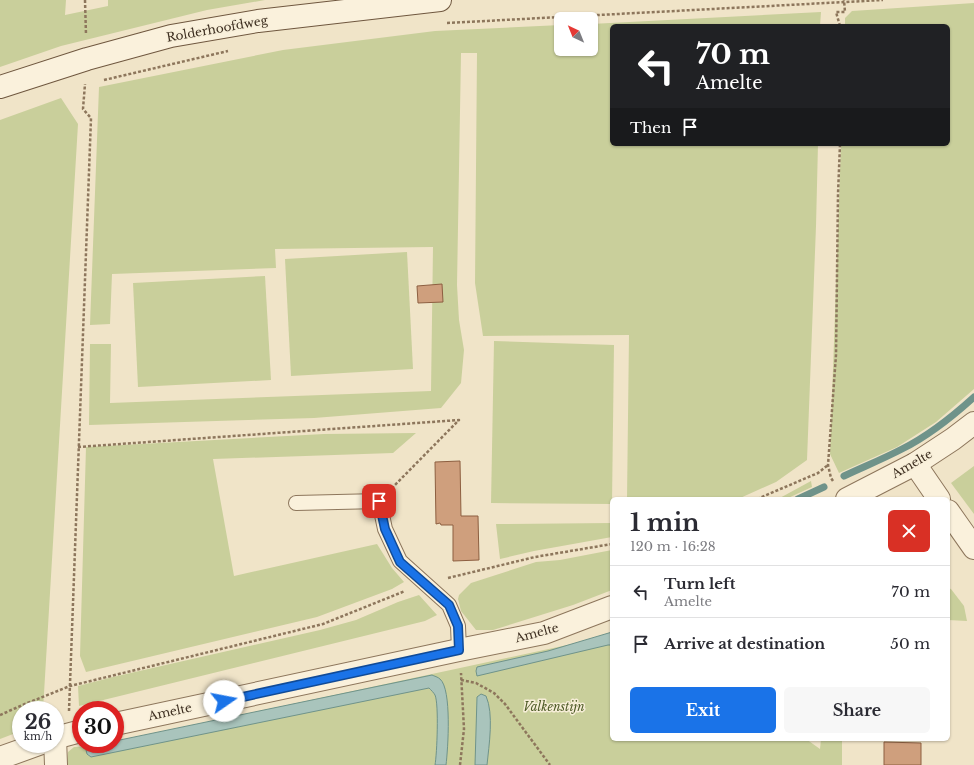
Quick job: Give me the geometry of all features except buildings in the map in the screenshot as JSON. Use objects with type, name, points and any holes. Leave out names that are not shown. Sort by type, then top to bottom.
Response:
[{"type":"street","name":"Rolderhoofdweg","points":[[0,87],[86,59],[171,36],[258,21],[440,0]]},
{"type":"street","name":"Amelte","points":[[851,497],[914,464],[953,439],[974,423]]},
{"type":"street","points":[[914,464],[938,497]]},
{"type":"street","points":[[950,514],[974,548]]},
{"type":"street","name":"Amelte","points":[[124,722],[544,633],[610,608]]},
{"type":"street","points":[[0,758],[14,753]]},
{"type":"street","points":[[56,753],[56,765]]},
{"type":"lane","points":[[296,503],[379,501],[385,529],[400,562],[449,605],[458,626],[459,650]]},
{"type":"path","points":[[70,686],[91,118],[84,109],[86,59],[85,0]]},
{"type":"path","points":[[441,23],[882,0]]},
{"type":"path","points":[[839,24],[836,12],[845,12],[844,1]]},
{"type":"path","points":[[100,81],[235,50]]},
{"type":"path","points":[[84,85],[92,83]]},
{"type":"path","points":[[840,146],[836,355],[828,465],[831,478],[845,497]]},
{"type":"path","points":[[78,447],[459,420],[379,501]]},
{"type":"path","points":[[762,497],[818,473],[828,465]]},
{"type":"path","points":[[0,715],[70,686],[323,624],[424,584],[535,557],[610,544]]},
{"type":"path","points":[[459,650],[464,729],[460,765]]},
{"type":"path","points":[[461,680],[476,683],[494,693],[505,704],[550,765]]},
{"type":"green space","points":[[0,0],[66,0],[65,15],[108,6],[108,0],[265,0],[207,10],[61,46],[0,67]]},
{"type":"green space","points":[[974,3],[974,389],[936,422],[897,447],[839,473],[830,454],[841,146],[950,146],[950,24],[845,24],[845,18],[852,11]]},
{"type":"green space","points":[[821,12],[820,24],[610,24],[610,146],[818,146],[807,460],[776,482],[742,497],[627,497],[629,335],[483,336],[475,283],[477,53],[461,53],[457,285],[459,320],[464,350],[461,383],[441,408],[314,418],[89,425],[90,344],[111,344],[110,403],[431,391],[433,247],[275,249],[276,268],[112,274],[110,324],[90,325],[99,87],[283,50],[435,31],[554,25],[554,56],[598,56],[598,24]]},
{"type":"green space","points":[[61,98],[78,124],[44,701],[12,701],[12,734],[0,739],[0,120]]},
{"type":"green space","points":[[407,252],[413,369],[291,376],[285,259]]},
{"type":"green space","points":[[265,276],[271,380],[138,387],[133,283]]},
{"type":"green space","points":[[494,341],[614,345],[612,497],[610,497],[610,504],[491,503]]},
{"type":"green space","points":[[416,433],[393,453],[213,459],[234,576],[377,544],[392,568],[404,582],[392,589],[317,617],[86,672],[80,656],[86,447],[324,434]]},
{"type":"green space","points":[[974,466],[974,514],[951,483]]},
{"type":"green space","points":[[811,481],[812,487],[790,497],[782,497]]},
{"type":"green space","points":[[610,523],[610,537],[534,551],[500,559],[496,524]]},
{"type":"green space","points":[[610,550],[610,591],[573,605],[493,630],[476,630],[461,611],[458,599],[459,595],[471,583],[536,562],[560,560]]},
{"type":"green space","points":[[950,589],[964,606],[967,621],[950,620]]},
{"type":"green space","points":[[419,595],[437,615],[425,621],[99,701],[79,701],[78,686],[320,630],[356,620],[398,602]]},
{"type":"green space","name":"Valkenstijn","points":[[609,636],[610,741],[809,741],[820,749],[821,741],[842,741],[842,765],[67,765],[68,752],[72,749],[72,753],[124,753],[124,740]]},
{"type":"water","points":[[610,633],[610,645],[477,676],[477,667],[548,651]]},
{"type":"water","points":[[432,675],[440,679],[444,685],[448,706],[448,746],[446,765],[435,765],[437,708],[435,695],[429,688],[124,750],[124,739]]},
{"type":"water","points":[[481,694],[486,696],[490,712],[490,739],[487,765],[475,765],[477,697]]},
{"type":"water","points":[[87,753],[111,753],[91,757]]},
{"type":"waterway","points":[[844,476],[912,444],[948,419],[974,397]]},
{"type":"waterway","points":[[802,497],[824,487]]},
{"type":"route","points":[[224,701],[459,650],[458,626],[449,605],[400,562],[385,529],[379,501]]}]
